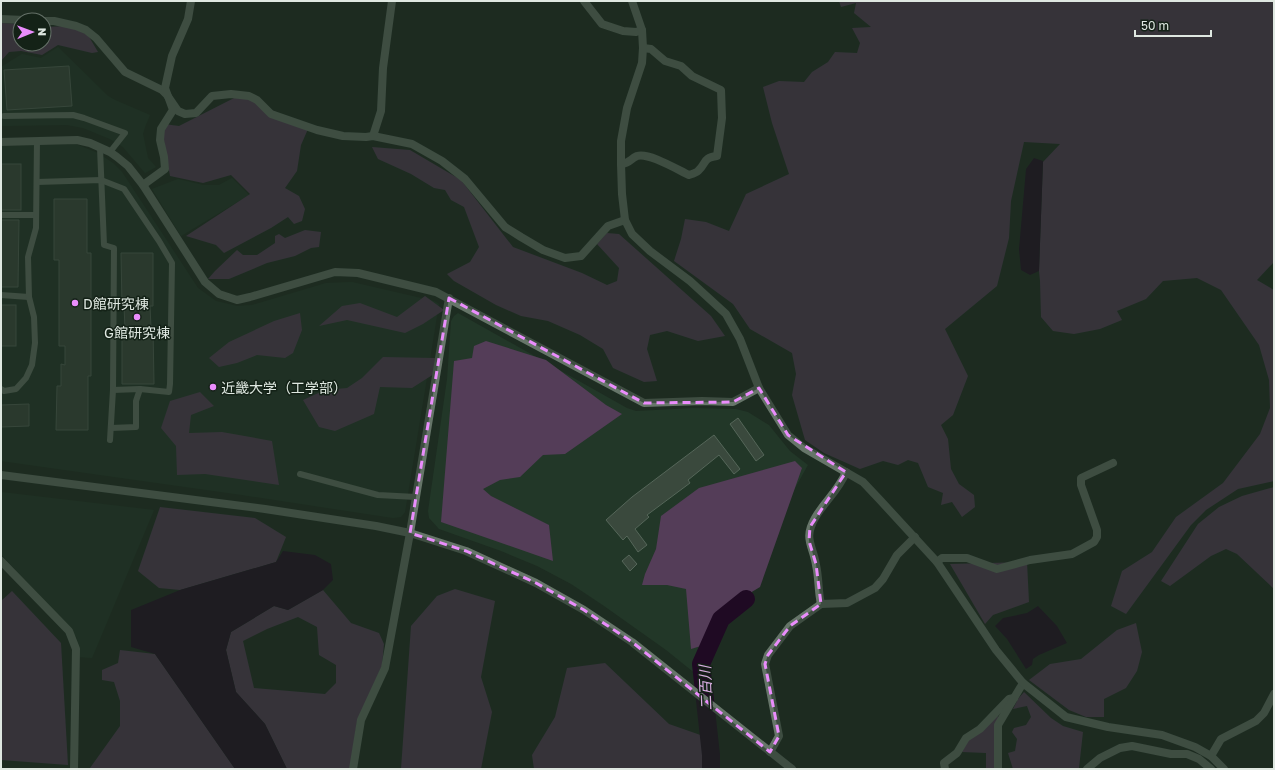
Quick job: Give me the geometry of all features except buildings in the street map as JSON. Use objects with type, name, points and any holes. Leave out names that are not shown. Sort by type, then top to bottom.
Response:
[{"type":"street","points":[[143,185],[165,169],[160,140],[161,129],[173,110],[165,88],[172,56],[188,19],[191,1]]},
{"type":"street","points":[[374,136],[381,111],[383,68],[392,1]]},
{"type":"street","points":[[584,1],[602,24],[623,31],[636,32],[642,30]]},
{"type":"street","points":[[632,1],[642,30],[643,48],[642,63],[627,108],[621,141],[622,194],[625,220],[632,234],[650,251],[690,281],[726,314],[740,339],[759,388],[788,435],[804,448],[862,482],[915,537],[937,562],[996,650],[1023,683],[1066,717],[1108,727],[1162,735],[1195,747],[1211,756],[1224,769]]},
{"type":"street","points":[[1,19],[12,19]]},
{"type":"street","points":[[52,21],[76,26],[86,30],[96,38],[125,72],[162,90],[178,111],[185,114],[196,113],[212,96],[231,94],[253,98],[257,100],[270,114],[317,130],[343,136],[374,136],[412,144],[442,161],[465,179],[505,227],[543,250],[565,258],[581,256],[608,226],[625,220]]},
{"type":"street","points":[[621,164],[628,163],[637,156],[648,156],[689,175],[698,172],[709,157],[717,156],[722,118],[721,90],[692,76],[681,66],[665,61],[651,49],[643,48]]},
{"type":"street","points":[[1,142],[77,140],[90,143],[110,152],[128,166],[143,185],[205,282],[218,294],[237,300],[335,272],[358,273],[436,292],[644,403],[702,401],[733,402],[759,388]]},
{"type":"street","points":[[353,769],[361,720],[385,668],[410,533],[449,298]]},
{"type":"street","points":[[937,562],[942,558],[967,558],[997,569],[1030,560],[1072,554],[1082,550],[1094,542],[1097,537],[1097,530],[1081,485],[1081,478],[1114,463]]},
{"type":"street","points":[[821,604],[816,564],[809,541],[810,527],[842,482],[846,472]]},
{"type":"street","points":[[1,475],[265,509],[376,526],[410,533],[466,551],[536,583],[584,610],[632,642],[792,769]]},
{"type":"street","points":[[770,752],[780,736],[765,664],[768,655],[790,626],[821,604],[847,603],[875,588],[883,580],[897,555],[915,537]]},
{"type":"street","points":[[1,561],[69,631],[76,648],[74,769]]},
{"type":"street","points":[[998,769],[998,725],[1023,683]]},
{"type":"street","points":[[1211,756],[1221,738],[1256,721],[1264,713],[1274,694]]},
{"type":"street","points":[[945,769],[944,763],[957,753],[966,738],[980,729],[1009,698],[1014,698]]},
{"type":"street","points":[[1088,769],[1100,758],[1120,748],[1132,746],[1171,754],[1187,754],[1199,759],[1211,769]]},
{"type":"lane","points":[[4,116],[74,115],[84,118],[124,133],[110,152]]},
{"type":"lane","points":[[1,389],[16,390],[26,378],[32,365],[35,343],[34,317],[29,297],[28,257],[36,228],[37,141]]},
{"type":"lane","points":[[100,148],[104,245],[114,248],[113,390],[110,440]]},
{"type":"lane","points":[[37,182],[101,180],[124,189],[159,240],[172,263],[169,392],[140,389],[113,390]]},
{"type":"lane","points":[[1,215],[36,215]]},
{"type":"lane","points":[[1,295],[29,297]]},
{"type":"lane","points":[[111,428],[136,427],[136,401],[140,389]]},
{"type":"lane","points":[[300,474],[378,495],[416,497]]},
{"type":"highlighted area","points":[[449,298],[644,403],[733,402],[759,388],[788,435],[846,472],[810,527],[809,541],[816,564],[821,604],[790,626],[768,655],[765,664],[779,736],[770,752],[632,642],[584,610],[536,583],[466,551],[410,533]]},
{"type":"shaded area","points":[[839,1],[1274,1],[1274,262],[1257,280],[1274,290],[1274,481],[1238,489],[1206,510],[1191,525],[1126,614],[1111,606],[1122,571],[1152,552],[1176,517],[1223,483],[1260,434],[1270,408],[1269,380],[1259,345],[1221,290],[1197,278],[1163,281],[1146,299],[1117,311],[1122,320],[1100,329],[1074,334],[1053,331],[1041,317],[1039,271],[1043,162],[1060,144],[1024,142],[1011,201],[1009,238],[997,286],[945,329],[968,376],[953,415],[941,425],[948,439],[951,469],[959,484],[974,495],[975,507],[962,517],[952,502],[941,505],[943,493],[928,487],[918,463],[908,460],[898,465],[883,461],[860,469],[824,453],[805,440],[792,395],[796,374],[792,353],[750,329],[733,304],[674,261],[685,219],[706,222],[729,231],[746,194],[789,174],[772,123],[763,87],[779,81],[804,82],[812,72],[828,62],[835,52],[857,53],[860,43],[852,28],[871,27],[854,13],[856,3],[841,7]]},
{"type":"shaded area","points":[[1,23],[12,24],[12,52],[9,52],[1,61]]},
{"type":"shaded area","points":[[68,26],[88,35],[98,52],[92,53],[58,45],[52,49],[52,27]]},
{"type":"shaded area","points":[[58,47],[108,96],[150,115],[143,134],[148,158],[156,167],[145,173],[123,147],[110,139],[83,128],[67,125],[1,126],[1,67],[22,54],[41,58]]},
{"type":"shaded area","points":[[26,52],[47,52],[42,55]]},
{"type":"shaded area","points":[[238,96],[257,102],[308,129],[301,145],[297,171],[285,188],[299,196],[305,209],[302,221],[294,224],[288,217],[271,228],[224,253],[216,245],[186,236],[250,194],[231,175],[203,183],[170,176],[164,141],[164,124],[179,126]]},
{"type":"shaded area","name":"近畿大学（工学部）","points":[[78,145],[98,153],[113,163],[122,172],[198,288],[216,301],[237,306],[252,305],[326,283],[352,282],[434,301],[439,304],[405,512],[401,517],[393,518],[1,461],[1,146]]},
{"type":"shaded area","points":[[372,147],[410,150],[461,180],[513,247],[582,273],[607,285],[617,281],[619,268],[597,244],[607,233],[619,234],[711,316],[725,336],[698,341],[667,331],[650,335],[647,349],[657,381],[644,382],[613,368],[603,349],[580,335],[548,321],[521,316],[496,305],[454,281],[447,274],[470,262],[479,247],[464,207],[451,200],[445,190],[434,188],[411,174],[378,159]]},
{"type":"shaded area","points":[[1034,158],[1043,161],[1039,271],[1030,275],[1021,270],[1019,249],[1026,169]]},
{"type":"shaded area","points":[[232,178],[249,195],[181,236],[152,189],[178,179],[203,185],[219,185]]},
{"type":"shaded area","points":[[305,230],[321,232],[319,247],[311,248],[295,256],[267,263],[229,279],[208,279],[237,250],[243,255],[257,255],[275,243],[275,236],[279,234],[285,238]]},
{"type":"shaded area","points":[[425,296],[444,310],[423,324],[405,333],[347,320],[319,326],[342,306],[360,303],[397,317]]},
{"type":"shaded area","points":[[300,313],[302,330],[293,353],[285,358],[257,355],[237,363],[219,367],[209,358],[229,342],[274,321]]},
{"type":"shaded area","points":[[458,313],[627,408],[636,411],[693,408],[736,409],[748,412],[769,425],[790,451],[808,465],[698,661],[697,675],[666,650],[571,584],[537,566],[501,551],[439,529],[429,518],[428,511],[447,379],[451,321]]},
{"type":"shaded area","points":[[486,341],[546,360],[606,405],[622,414],[565,454],[543,455],[520,477],[500,480],[483,489],[491,496],[549,525],[553,561],[441,522],[454,361],[472,358],[474,346]]},
{"type":"shaded area","points":[[383,357],[435,358],[434,374],[412,388],[380,387],[374,414],[335,431],[319,427],[303,400],[325,390],[347,388],[362,378]]},
{"type":"shaded area","points":[[200,392],[214,406],[191,415],[189,433],[222,432],[272,441],[279,485],[205,474],[177,475],[176,446],[161,428],[170,401]]},
{"type":"shaded area","points":[[795,461],[802,468],[760,587],[745,596],[718,618],[701,646],[691,649],[686,589],[667,585],[642,585],[656,549],[661,516],[699,488]]},
{"type":"shaded area","points":[[1274,487],[1274,589],[1237,554],[1226,549],[1211,556],[1170,586],[1161,581],[1198,524],[1219,507],[1242,496]]},
{"type":"shaded area","points":[[1,492],[154,510],[92,658],[78,657],[77,638],[1,554]]},
{"type":"shaded area","points":[[160,507],[255,518],[286,537],[276,562],[180,590],[159,588],[138,571]]},
{"type":"shaded area","points":[[283,551],[315,555],[331,564],[333,580],[323,590],[288,610],[274,606],[231,632],[226,650],[236,692],[265,724],[287,769],[235,769],[155,654],[131,647],[131,610],[180,590],[276,562]]},
{"type":"shaded area","points":[[1027,562],[1029,602],[993,615],[985,624],[950,564]]},
{"type":"shaded area","points":[[455,589],[495,601],[481,677],[492,712],[481,769],[401,769],[411,626],[437,596]]},
{"type":"shaded area","points":[[323,590],[351,623],[379,633],[384,644],[382,666],[357,722],[350,769],[287,769],[265,724],[236,692],[226,650],[231,632],[274,606],[288,610]],"holes":[[[298,617],[317,627],[319,655],[336,665],[336,683],[325,694],[254,688],[243,641],[267,629]]]},
{"type":"shaded area","points":[[12,591],[61,643],[68,765],[1,760],[1,601]]},
{"type":"shaded area","points":[[1038,606],[1057,626],[1067,643],[1039,655],[1033,659],[1032,665],[1026,669],[1007,639],[995,626],[1003,618],[1027,613]]},
{"type":"shaded area","points":[[1136,623],[1142,652],[1137,671],[1126,688],[1104,699],[1104,717],[1086,717],[1069,710],[1029,680],[1050,664],[1081,659],[1117,630]]},
{"type":"shaded area","points":[[120,650],[155,654],[235,769],[90,768],[120,726],[120,701],[114,682],[102,680],[102,670],[118,663]]},
{"type":"shaded area","points":[[605,663],[669,724],[709,738],[709,769],[534,769],[532,755],[555,717],[567,668]]},
{"type":"shaded area","points":[[1024,692],[1051,718],[1063,726],[1083,732],[1079,768],[1013,769],[1008,753],[1015,751],[1017,739],[1012,732],[1014,728],[1026,725],[1031,717],[1027,706],[1013,709],[1018,699]]},
{"type":"shaded area","points":[[997,716],[999,717],[994,769],[986,769],[986,753],[962,752],[969,739]]},
{"type":"waterway","name":"二百川","points":[[711,769],[711,755],[701,664],[721,619],[746,599]]},
{"type":"place","name":"D館研究棟","points":[[75,303]]},
{"type":"place","name":"G館研究棟","points":[[137,317]]},
{"type":"place","name":"近畿大学（工学部）","points":[[213,387]]}]
